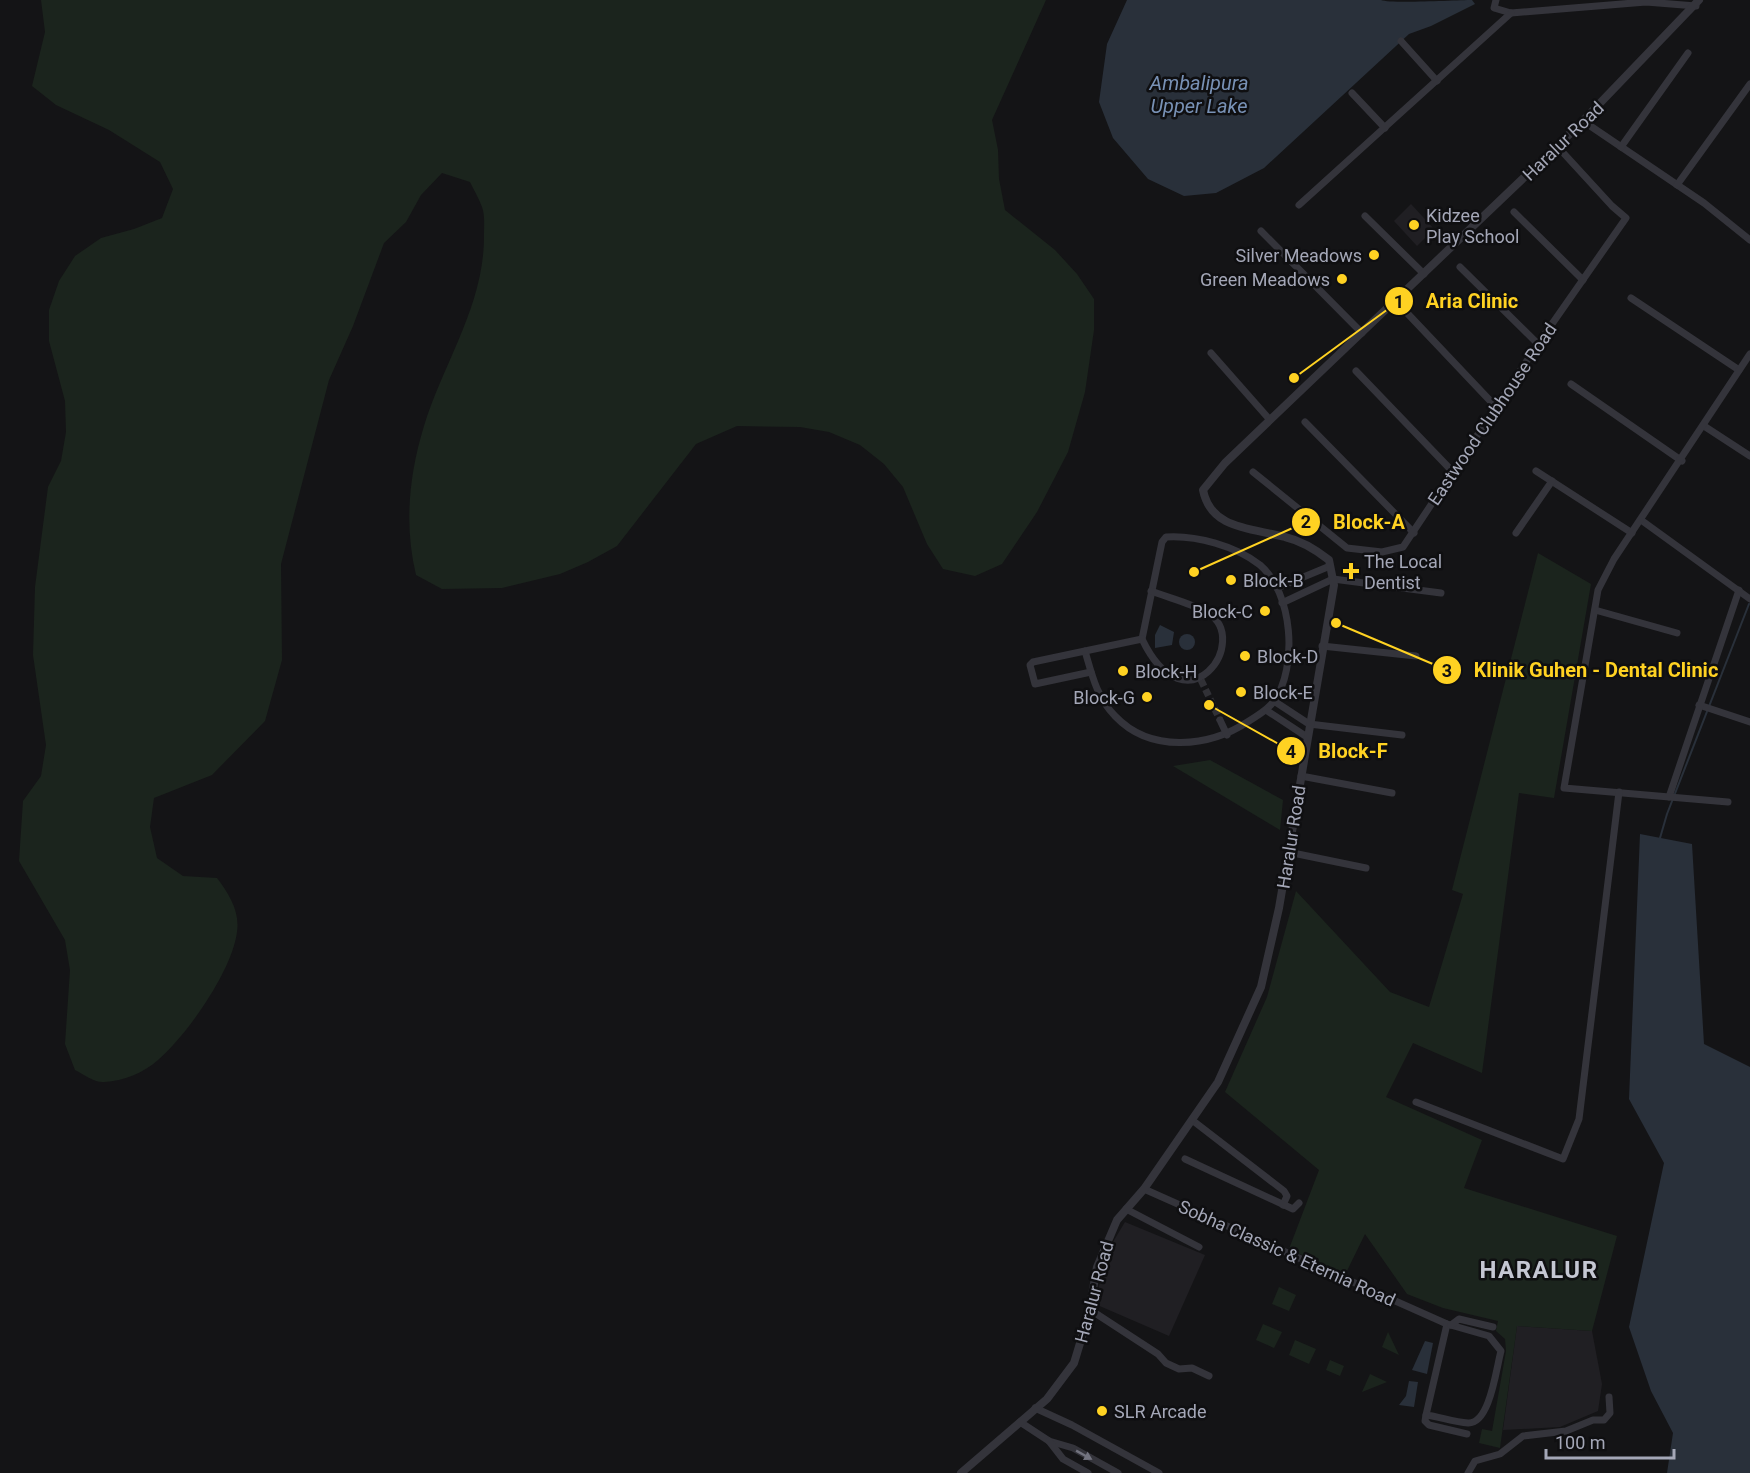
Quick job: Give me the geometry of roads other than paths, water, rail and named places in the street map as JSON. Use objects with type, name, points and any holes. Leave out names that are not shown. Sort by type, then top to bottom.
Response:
[{"type":"street","points":[[1496,0],[1494,8],[1511,13],[1611,2],[1698,3]]},
{"type":"street","name":"Haralur Road","points":[[961,1473],[1047,1400],[1074,1363],[1105,1245],[1116,1220],[1144,1189],[1218,1082],[1261,987],[1288,852],[1333,579],[1329,560],[1310,546],[1221,520],[1206,505],[1203,490],[1226,463],[1270,420],[1583,121],[1698,3]]},
{"type":"street","points":[[1299,206],[1511,13]]},
{"type":"street","points":[[1401,41],[1437,81]]},
{"type":"street","points":[[1621,147],[1688,53]]},
{"type":"street","points":[[1677,185],[1750,84]]},
{"type":"street","points":[[1352,93],[1385,128]]},
{"type":"street","points":[[1583,121],[1677,185],[1750,240]]},
{"type":"street","name":"Eastwood Clubhouse Road","points":[[1254,472],[1347,548],[1382,552],[1403,547],[1538,344],[1626,218],[1612,206],[1557,146]]},
{"type":"street","points":[[1514,212],[1583,280]]},
{"type":"street","points":[[1365,216],[1424,274]]},
{"type":"street","points":[[1261,231],[1362,333]]},
{"type":"street","points":[[1460,267],[1538,344]]},
{"type":"street","points":[[1631,298],[1739,370]]},
{"type":"street","points":[[1408,314],[1497,408]]},
{"type":"street","points":[[1211,353],[1270,420]]},
{"type":"street","points":[[1728,802],[1564,788],[1598,590],[1605,574],[1682,461],[1750,354]]},
{"type":"street","points":[[1356,371],[1453,472]]},
{"type":"street","points":[[1571,384],[1682,461]]},
{"type":"street","points":[[1305,422],[1414,533]]},
{"type":"street","points":[[1704,426],[1750,456]]},
{"type":"street","points":[[1536,471],[1632,533]]},
{"type":"street","points":[[1516,533],[1552,481]]},
{"type":"street","points":[[1641,520],[1750,599]]},
{"type":"street","points":[[1085,651],[1090,672],[1102,701],[1117,718],[1140,733],[1167,742],[1199,742],[1227,735],[1266,710],[1274,701],[1288,663],[1290,636],[1277,588],[1261,566],[1235,550],[1176,537],[1166,537],[1162,542],[1151,591],[1142,639],[1152,659],[1174,678],[1187,681],[1201,679],[1216,665],[1222,652],[1222,635],[1217,623],[1209,613],[1151,591]]},
{"type":"street","points":[[1277,588],[1330,566]]},
{"type":"street","points":[[1282,603],[1333,579],[1441,593]]},
{"type":"street","points":[[1672,797],[1739,590]]},
{"type":"street","points":[[1595,610],[1677,633]]},
{"type":"street","points":[[1090,672],[1035,684],[1032,681],[1030,665],[1033,662],[1142,639]]},
{"type":"street","points":[[1322,646],[1416,656]]},
{"type":"street","points":[[1274,701],[1309,724],[1402,735]]},
{"type":"street","points":[[1702,706],[1750,722]]},
{"type":"street","points":[[1266,710],[1307,737]]},
{"type":"street","points":[[1220,720],[1227,735]]},
{"type":"street","points":[[1301,776],[1392,793]]},
{"type":"street","points":[[1416,1102],[1563,1159],[1579,1119],[1619,792]]},
{"type":"street","points":[[1288,852],[1366,868]]},
{"type":"street","points":[[1192,1120],[1284,1191],[1287,1196],[1283,1205]]},
{"type":"street","points":[[1185,1159],[1283,1205],[1295,1209],[1299,1203]]},
{"type":"street","name":"Sobha Classic & Eternia Road","points":[[1144,1189],[1431,1317],[1489,1336],[1501,1351],[1482,1418],[1474,1422],[1426,1414]]},
{"type":"street","points":[[1126,1209],[1199,1247]]},
{"type":"street","points":[[1089,1309],[1158,1354],[1166,1363],[1181,1369],[1192,1368],[1209,1376]]},
{"type":"street","points":[[1467,1434],[1429,1425],[1425,1421],[1426,1414],[1449,1324],[1459,1320],[1493,1327]]},
{"type":"street","points":[[1468,1473],[1475,1461],[1500,1454],[1523,1436],[1566,1431],[1593,1420],[1604,1420],[1610,1413],[1609,1397]]},
{"type":"street","points":[[1035,1408],[1072,1425],[1159,1473]]},
{"type":"street","points":[[1020,1422],[1049,1441],[1072,1448],[1118,1473]]},
{"type":"street","points":[[1049,1441],[1064,1459],[1088,1473]]},
{"type":"water","name":"Ambalipura Upper Lake","points":[[1127,0],[1410,2],[1472,0],[1475,4],[1431,26],[1409,34],[1264,168],[1216,193],[1184,196],[1148,179],[1113,138],[1099,102],[1107,44]]},
{"type":"water","points":[[1160,625],[1174,632],[1172,645],[1155,648],[1155,635]]},
{"type":"water","points":[[1187,634],[1193,636],[1195,642],[1193,648],[1187,650],[1181,648],[1179,642],[1181,636]]},
{"type":"water","points":[[1640,834],[1692,844],[1704,1044],[1750,1067],[1750,1473],[1667,1473],[1673,1433],[1651,1391],[1629,1327],[1664,1163],[1629,1099]]},
{"type":"water","points":[[1425,1341],[1433,1343],[1427,1374],[1412,1370]]},
{"type":"water","points":[[1409,1381],[1418,1382],[1414,1407],[1399,1405],[1406,1396]]},
{"type":"waterway","points":[[1660,838],[1667,814],[1749,604]]},
{"type":"tunnel","points":[[1201,680],[1220,720]]},
{"type":"place","name":"Kidzee Play School","points":[[1414,225]]},
{"type":"place","name":"Silver Meadows","points":[[1374,255]]},
{"type":"place","name":"Green Meadows","points":[[1342,279]]},
{"type":"place","name":"Aria Clinic","points":[[1294,378]]},
{"type":"place","name":"The Local Dentist","points":[[1351,571]]},
{"type":"place","name":"Block-A","points":[[1194,572]]},
{"type":"place","name":"Block-B","points":[[1231,580]]},
{"type":"place","name":"Block-C","points":[[1265,611]]},
{"type":"place","name":"Klinik Guhen - Dental Clinic","points":[[1336,623]]},
{"type":"place","name":"Block-D","points":[[1245,656]]},
{"type":"place","name":"Block-H","points":[[1123,671]]},
{"type":"place","name":"Block-E","points":[[1241,692]]},
{"type":"place","name":"Block-G","points":[[1147,697]]},
{"type":"place","name":"Block-F","points":[[1209,705]]},
{"type":"place","name":"SLR Arcade","points":[[1102,1411]]},
{"type":"district","name":"HARALUR","points":[[1539,1270]]}]
